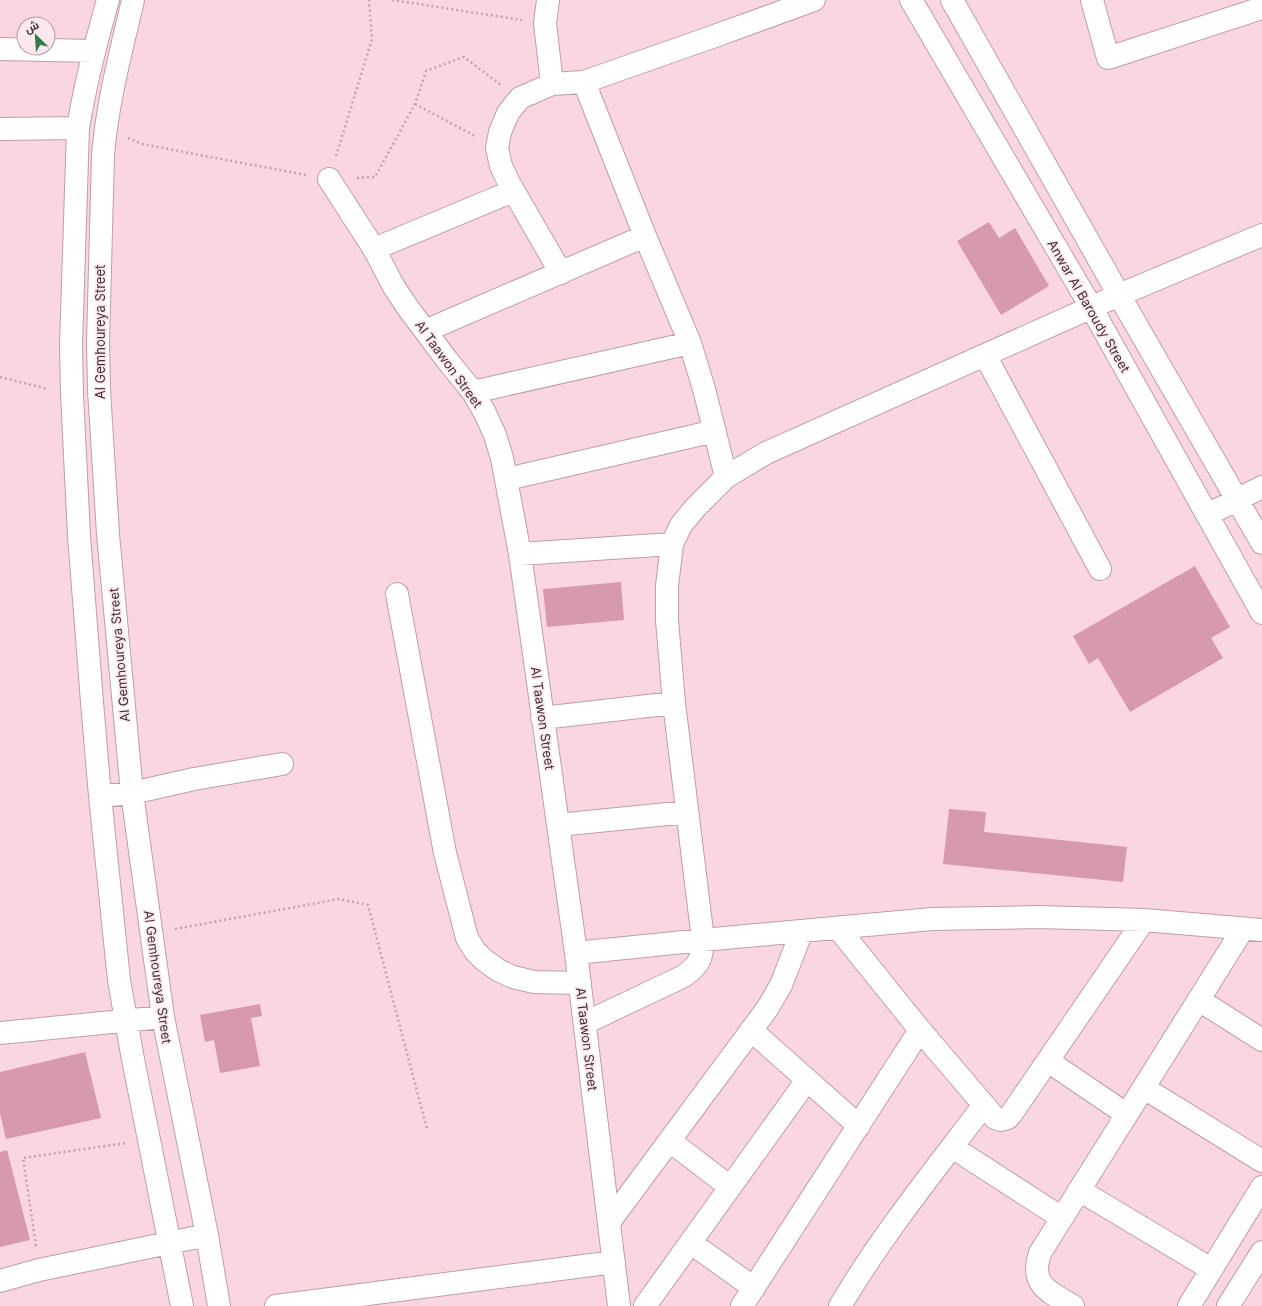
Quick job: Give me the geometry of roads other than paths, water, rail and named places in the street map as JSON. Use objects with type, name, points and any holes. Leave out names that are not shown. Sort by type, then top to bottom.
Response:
[{"type":"street","name":"Al Gemhoureya Street","points":[[108,0],[94,50],[78,128],[71,345],[79,536],[100,796],[114,939],[125,1020],[182,1306]]},
{"type":"street","name":"Al Gemhoureya Street","points":[[133,0],[112,91],[105,128],[103,156],[98,342],[99,390],[108,534],[132,793],[151,934],[163,1017],[207,1235],[219,1306]]},
{"type":"street","points":[[548,0],[544,23],[552,84]]},
{"type":"street","points":[[561,273],[513,191],[501,166],[497,148],[500,132],[508,112],[520,98],[552,84],[584,82],[814,0]]},
{"type":"street","name":"Anwar Al Baroudy Street","points":[[911,0],[1091,307],[1262,614]]},
{"type":"street","points":[[952,0],[1119,295],[1262,543]]},
{"type":"street","points":[[1092,0],[1108,58],[1262,8]]},
{"type":"street","points":[[0,49],[94,50]]},
{"type":"street","points":[[584,82],[645,236],[690,343],[698,366],[726,477]]},
{"type":"street","points":[[0,129],[78,128]]},
{"type":"street","name":"Al Taawon Street","points":[[329,180],[374,249],[394,287],[425,331],[473,392],[495,435],[502,458],[520,554],[576,952],[610,1221],[619,1306]]},
{"type":"street","points":[[374,249],[513,191]]},
{"type":"street","points":[[425,331],[645,236]]},
{"type":"street","points":[[585,1023],[688,973],[698,963],[702,955],[703,940],[674,703],[667,620],[667,586],[672,544],[681,525],[695,508],[726,477],[766,453],[1091,307],[1262,236]]},
{"type":"street","points":[[74,264],[100,266]]},
{"type":"street","points":[[473,392],[690,343]]},
{"type":"street","points":[[985,355],[1100,569]]},
{"type":"street","points":[[506,479],[715,431]]},
{"type":"street","points":[[1207,515],[1262,487]]},
{"type":"street","points":[[79,536],[108,534]]},
{"type":"street","points":[[520,554],[672,544]]},
{"type":"street","points":[[397,594],[445,854],[467,938],[475,951],[484,960],[498,970],[513,976],[534,982],[580,983]]},
{"type":"street","points":[[542,718],[674,703]]},
{"type":"street","points":[[100,796],[132,793],[194,779],[282,764]]},
{"type":"street","points":[[558,825],[687,812]]},
{"type":"street","points":[[576,952],[932,919],[1038,917],[1144,920],[1252,930]]},
{"type":"street","points":[[838,928],[920,1030],[995,1118],[1001,1120],[1008,1118],[1144,920]]},
{"type":"street","points":[[1074,1306],[1046,1290],[1040,1282],[1037,1272],[1037,1263],[1040,1253],[1198,1000],[1252,930]]},
{"type":"street","points":[[610,1221],[767,1009],[781,985],[802,932]]},
{"type":"street","points":[[1198,1000],[1262,1040]]},
{"type":"street","points":[[0,1033],[163,1017]]},
{"type":"street","points":[[751,1030],[859,1126]]},
{"type":"street","points":[[691,1243],[748,1297],[920,1030]]},
{"type":"street","points":[[1048,1061],[1126,1114]]},
{"type":"street","points":[[645,1306],[807,1080]]},
{"type":"street","points":[[1144,1088],[1262,1161]]},
{"type":"street","points":[[840,1306],[902,1213],[984,1105]]},
{"type":"street","points":[[670,1141],[730,1188]]},
{"type":"street","points":[[952,1147],[1062,1218]]},
{"type":"street","points":[[1189,1306],[1262,1187]]},
{"type":"street","points":[[1080,1190],[1211,1268]]},
{"type":"street","points":[[0,1281],[39,1270],[207,1235]]},
{"type":"street","points":[[1228,1306],[1262,1252]]},
{"type":"street","points":[[276,1306],[614,1262]]}]
